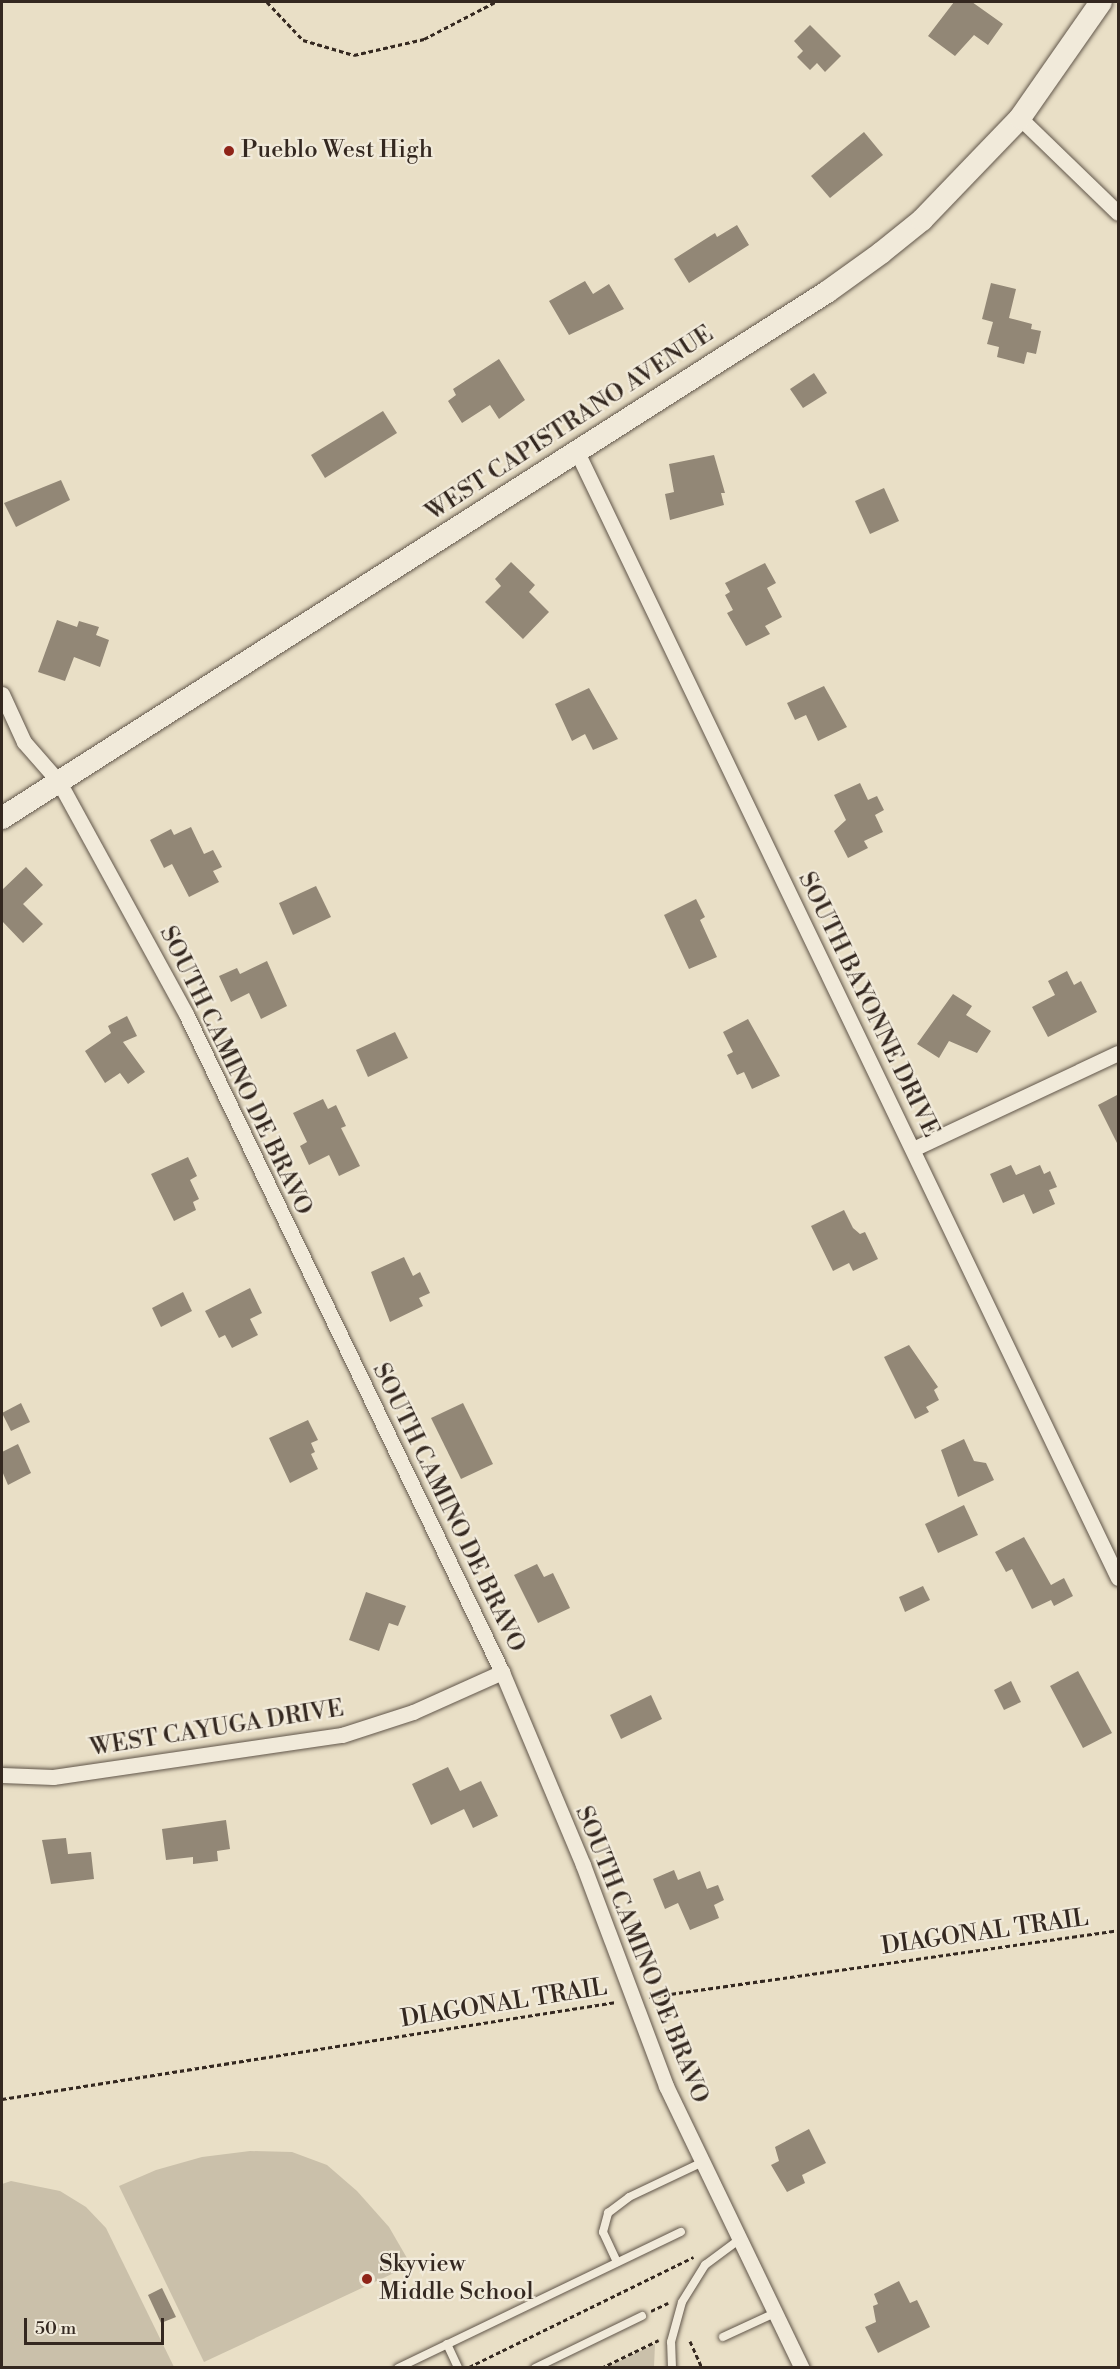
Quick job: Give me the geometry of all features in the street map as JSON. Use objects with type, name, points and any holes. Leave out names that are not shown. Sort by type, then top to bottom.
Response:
[{"type":"street","name":"WEST CAPISTRANO AVENUE","points":[[2,818],[827,292],[881,253],[922,219],[1020,118],[1101,2]]},
{"type":"street","points":[[1020,118],[1119,213]]},
{"type":"street","name":"SOUTH BAYONNE DRIVE","points":[[577,452],[1119,1578]]},
{"type":"street","name":"SOUTH CAMINO DE BRAVO","points":[[2,694],[24,741],[59,782],[186,1014],[502,1672],[583,1865],[666,2086],[802,2367]]},
{"type":"street","points":[[913,1149],[1119,1053]]},
{"type":"street","name":"WEST CAYUGA DRIVE","points":[[2,1776],[53,1777],[342,1735],[413,1712],[502,1672]]},
{"type":"lane","points":[[618,2262],[603,2232],[608,2213],[622,2200],[703,2162]]},
{"type":"lane","points":[[398,2367],[681,2232]]},
{"type":"lane","points":[[672,2367],[671,2342],[682,2302],[705,2265],[740,2239]]},
{"type":"lane","points":[[723,2337],[775,2313]]},
{"type":"lane","points":[[535,2367],[642,2316]]},
{"type":"lane","points":[[447,2344],[458,2367]]},
{"type":"path","points":[[267,2],[303,40],[354,55],[424,39],[495,2]]},
{"type":"path","name":"DIAGONAL TRAIL","points":[[2,2099],[632,2000],[1119,1930]]},
{"type":"path","points":[[470,2366],[694,2258]]},
{"type":"path","points":[[642,2316],[668,2303]]},
{"type":"path","points":[[601,2367],[659,2340]]},
{"type":"path","points":[[690,2341],[702,2367]]},
{"type":"shaded area","points":[[250,2151],[292,2152],[327,2165],[357,2191],[389,2227],[411,2265],[204,2362],[119,2186],[156,2170],[202,2157]]},
{"type":"shaded area","points":[[11,2181],[60,2191],[86,2207],[106,2228],[174,2367],[2,2367],[2,2184]]},
{"type":"shaded area","points":[[655,2344],[654,2367],[607,2367]]},
{"type":"building","points":[[954,2],[972,2],[1003,24],[988,45],[974,35],[955,56],[928,36]]},
{"type":"building","points":[[810,25],[841,56],[825,72],[817,63],[810,70],[797,57],[803,51],[794,41]]},
{"type":"building","points":[[864,132],[883,155],[830,198],[811,176]]},
{"type":"building","points":[[737,225],[749,245],[689,283],[674,259],[715,233],[717,237]]},
{"type":"building","points":[[585,281],[593,294],[609,284],[624,309],[569,335],[549,301]]},
{"type":"building","points":[[991,283],[1016,289],[1009,318],[1032,324],[1031,329],[1041,331],[1036,354],[1027,352],[1024,364],[997,357],[999,347],[987,344],[993,322],[982,319]]},
{"type":"building","points":[[499,359],[525,400],[499,419],[490,405],[462,423],[448,401],[456,395],[453,389]]},
{"type":"building","points":[[814,373],[827,393],[803,408],[790,389]]},
{"type":"building","points":[[383,411],[397,433],[325,478],[311,455]]},
{"type":"building","points":[[714,455],[725,493],[721,493],[724,505],[670,520],[665,494],[674,492],[669,464]]},
{"type":"building","points":[[61,480],[70,500],[16,527],[4,503]]},
{"type":"building","points":[[884,488],[899,521],[870,534],[855,501]]},
{"type":"building","points":[[511,562],[535,585],[529,592],[549,612],[523,639],[485,602],[501,586],[495,579]]},
{"type":"building","points":[[765,563],[776,583],[767,588],[782,617],[765,626],[770,634],[746,646],[727,613],[733,610],[725,595],[730,592],[725,583]]},
{"type":"building","points":[[57,620],[77,627],[79,621],[99,627],[96,635],[109,640],[100,667],[74,657],[65,681],[38,672]]},
{"type":"building","points":[[824,686],[847,727],[818,741],[806,715],[795,720],[787,703]]},
{"type":"building","points":[[589,688],[618,739],[593,750],[585,734],[572,741],[555,704]]},
{"type":"building","points":[[860,783],[868,800],[877,796],[884,810],[875,815],[883,832],[864,841],[868,848],[848,858],[834,831],[846,820],[834,795]]},
{"type":"building","points":[[191,827],[204,854],[213,850],[222,867],[213,871],[219,882],[189,897],[172,864],[164,868],[150,840],[171,829],[174,835]]},
{"type":"building","points":[[26,867],[43,885],[23,904],[43,924],[23,943],[2,921],[2,890]]},
{"type":"building","points":[[316,886],[331,917],[293,935],[279,903]]},
{"type":"building","points":[[696,899],[705,917],[700,920],[717,957],[689,969],[664,915]]},
{"type":"building","points":[[267,961],[287,1006],[261,1019],[249,993],[231,1002],[219,976],[237,968],[240,974]]},
{"type":"building","points":[[1067,971],[1074,985],[1081,981],[1097,1012],[1048,1037],[1032,1007],[1055,995],[1048,981]]},
{"type":"building","points":[[953,994],[972,1006],[966,1015],[991,1031],[977,1053],[949,1041],[939,1058],[917,1044]]},
{"type":"building","points":[[127,1016],[137,1036],[123,1042],[145,1072],[128,1084],[120,1073],[105,1083],[85,1051],[111,1033],[108,1026]]},
{"type":"building","points":[[748,1019],[780,1076],[752,1089],[744,1072],[737,1075],[727,1055],[733,1052],[723,1032]]},
{"type":"building","points":[[395,1032],[408,1058],[368,1077],[356,1050]]},
{"type":"building","points":[[1119,1094],[1119,1147],[1098,1105]]},
{"type":"building","points":[[323,1099],[328,1109],[336,1105],[346,1126],[341,1128],[360,1166],[339,1176],[329,1155],[309,1165],[300,1146],[307,1142],[293,1113]]},
{"type":"building","points":[[188,1157],[197,1176],[190,1180],[199,1199],[193,1202],[196,1210],[174,1221],[151,1174]]},
{"type":"building","points":[[1011,1165],[1016,1175],[1040,1165],[1044,1174],[1050,1171],[1057,1187],[1049,1190],[1055,1204],[1033,1214],[1024,1194],[1003,1203],[990,1174]]},
{"type":"building","points":[[844,1210],[853,1228],[860,1234],[865,1232],[878,1259],[853,1271],[849,1263],[833,1271],[811,1226]]},
{"type":"building","points":[[404,1257],[413,1276],[420,1272],[430,1293],[419,1298],[423,1306],[390,1322],[371,1272]]},
{"type":"building","points":[[250,1288],[262,1313],[250,1319],[258,1335],[232,1348],[225,1335],[219,1338],[205,1311]]},
{"type":"building","points":[[183,1292],[192,1311],[161,1327],[152,1308]]},
{"type":"building","points":[[909,1345],[938,1387],[934,1390],[939,1400],[926,1407],[929,1412],[915,1419],[884,1357]]},
{"type":"building","points":[[21,1403],[30,1422],[11,1431],[2,1413]]},
{"type":"building","points":[[463,1403],[493,1464],[461,1479],[431,1418]]},
{"type":"building","points":[[308,1420],[318,1440],[311,1443],[315,1452],[311,1454],[318,1469],[290,1483],[269,1438]]},
{"type":"building","points":[[964,1439],[974,1461],[986,1463],[994,1480],[958,1497],[941,1450]]},
{"type":"building","points":[[18,1444],[31,1473],[8,1485],[2,1471],[2,1452]]},
{"type":"building","points":[[964,1505],[978,1535],[938,1553],[925,1524]]},
{"type":"building","points":[[1024,1537],[1051,1585],[1064,1578],[1073,1596],[1054,1606],[1051,1600],[1032,1609],[1012,1569],[1006,1572],[995,1552]]},
{"type":"building","points":[[537,1564],[544,1577],[553,1573],[570,1608],[538,1623],[514,1575]]},
{"type":"building","points":[[923,1586],[930,1600],[905,1612],[899,1597]]},
{"type":"building","points":[[366,1592],[406,1606],[398,1626],[389,1623],[379,1651],[349,1640]]},
{"type":"building","points":[[1078,1671],[1112,1733],[1083,1748],[1050,1686]]},
{"type":"building","points":[[1011,1681],[1021,1702],[1004,1710],[994,1690]]},
{"type":"building","points":[[651,1695],[662,1719],[621,1739],[610,1715]]},
{"type":"building","points":[[448,1767],[460,1791],[481,1781],[498,1816],[473,1828],[464,1809],[431,1825],[412,1784]]},
{"type":"building","points":[[226,1820],[230,1849],[217,1851],[218,1861],[193,1864],[193,1857],[166,1860],[162,1829]]},
{"type":"building","points":[[66,1838],[68,1854],[91,1852],[94,1879],[51,1884],[42,1840]]},
{"type":"building","points":[[674,1870],[678,1880],[700,1871],[707,1889],[718,1885],[724,1900],[714,1905],[719,1918],[690,1930],[678,1903],[665,1909],[653,1879]]},
{"type":"building","points":[[809,2129],[826,2163],[802,2175],[805,2183],[787,2192],[771,2165],[779,2161],[775,2147]]},
{"type":"building","points":[[899,2281],[910,2303],[917,2300],[930,2327],[878,2353],[865,2327],[876,2322],[873,2306],[878,2304],[874,2294]]},
{"type":"building","points":[[162,2288],[176,2317],[161,2323],[148,2295]]},
{"type":"place","name":"Pueblo West High","points":[[229,151]]},
{"type":"place","name":"Skyview Middle School","points":[[367,2279]]}]
